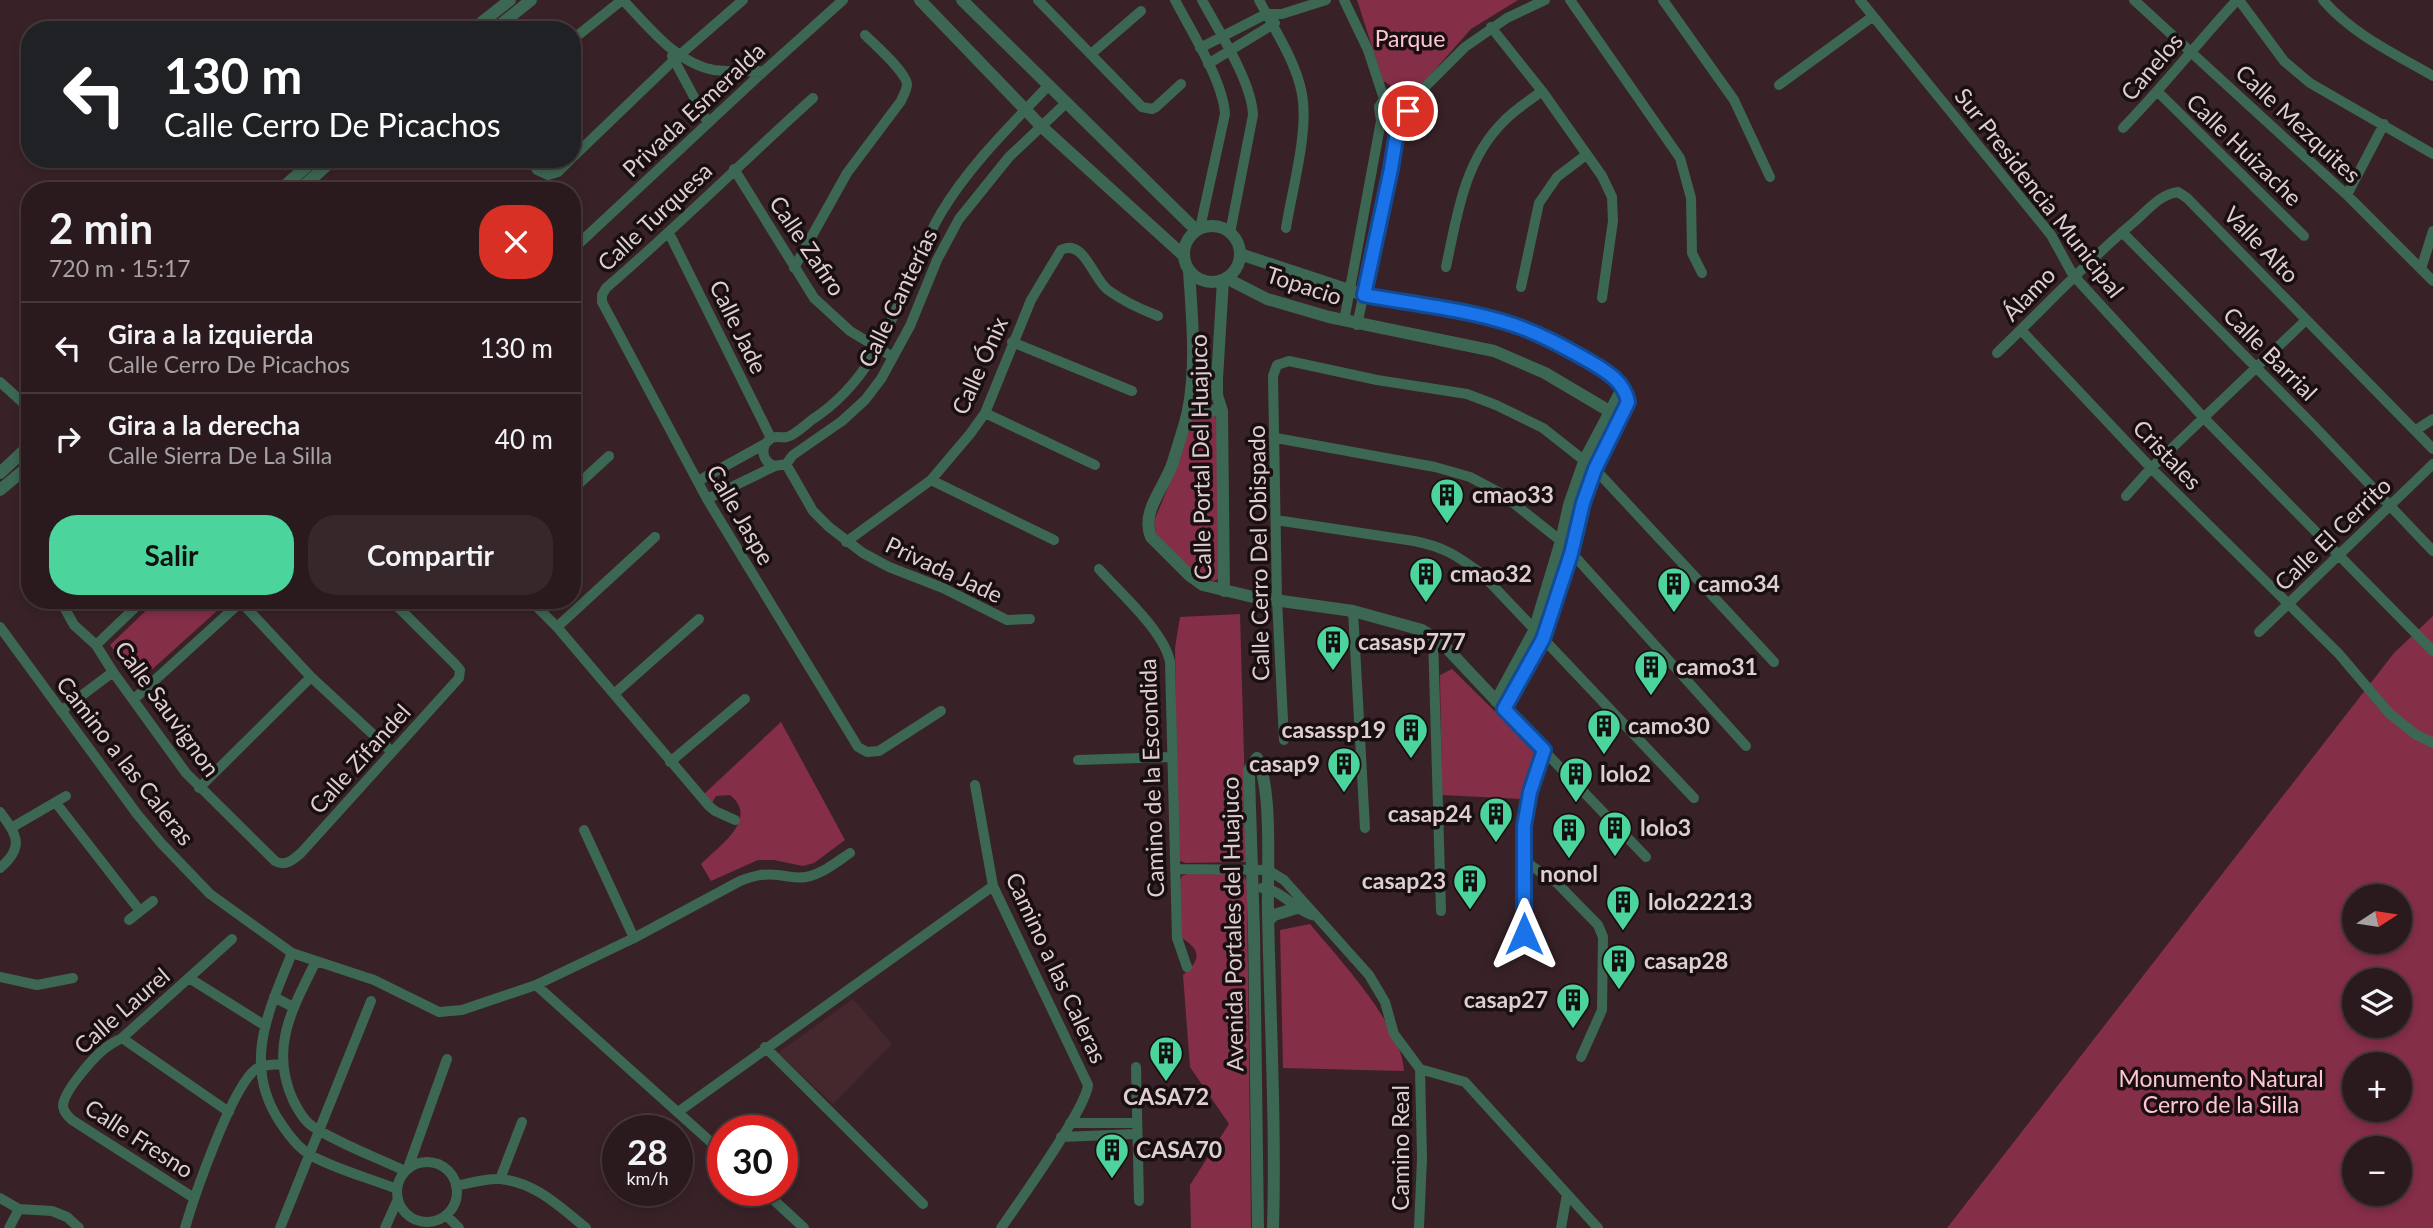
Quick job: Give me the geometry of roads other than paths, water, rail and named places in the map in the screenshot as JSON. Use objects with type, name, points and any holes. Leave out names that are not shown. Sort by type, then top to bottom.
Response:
[{"type":"street","points":[[483,21],[510,0]]},
{"type":"street","points":[[505,21],[531,0]]},
{"type":"street","points":[[581,33],[622,0],[675,54],[708,123]]},
{"type":"street","points":[[581,150],[675,54],[743,0]]},
{"type":"street","name":"Privada Esmeralda","points":[[581,242],[843,0]]},
{"type":"street","points":[[920,0],[1042,127],[1183,255],[1189,271],[1204,282],[1225,279],[1234,272],[1240,254],[1239,246],[1230,233],[1221,227],[1211,226],[1198,229],[1189,237],[1183,255]]},
{"type":"street","points":[[962,0],[1065,104],[1198,229]]},
{"type":"street","points":[[1038,0],[1142,107],[1152,109],[1181,84]]},
{"type":"street","points":[[1175,0],[1208,64],[1222,96],[1225,114],[1198,229]]},
{"type":"street","points":[[1202,0],[1249,93],[1253,115],[1230,233]]},
{"type":"street","points":[[1259,0],[1297,75],[1304,109],[1303,130],[1286,229]]},
{"type":"street","points":[[1200,48],[1266,14],[1282,14],[1326,0]]},
{"type":"street","points":[[1344,0],[1368,50],[1384,99]]},
{"type":"street","points":[[1407,105],[1465,47],[1491,27],[1545,0]]},
{"type":"street","points":[[1570,0],[1680,158],[1690,198],[1692,253],[1702,273]]},
{"type":"street","points":[[1663,0],[1734,100],[1770,177]]},
{"type":"street","name":"Sur Presidencia Municipal","points":[[1860,0],[2051,235],[2073,275],[2204,418],[2433,651]]},
{"type":"street","name":"Calle Mezquites","points":[[2134,0],[2347,195],[2433,281]]},
{"type":"street","points":[[2238,0],[2292,70],[2433,154]]},
{"type":"street","name":"Canelos","points":[[2123,128],[2238,0]]},
{"type":"street","points":[[2323,0],[2337,15],[2366,37],[2433,76]]},
{"type":"street","points":[[1091,54],[1141,11]]},
{"type":"street","points":[[1208,64],[1273,26],[1282,14]]},
{"type":"street","points":[[1779,85],[1872,17]]},
{"type":"street","points":[[1491,27],[1542,91],[1608,188],[1614,204],[1602,298]]},
{"type":"street","points":[[794,268],[847,173],[901,101],[907,85],[901,73],[865,34]]},
{"type":"street","points":[[675,54],[712,69],[734,72],[764,71]]},
{"type":"street","points":[[699,106],[734,72]]},
{"type":"street","name":"Calle Canterías","points":[[786,438],[830,409],[847,393],[880,347],[923,247],[942,212],[995,143],[1048,86]]},
{"type":"street","points":[[1446,267],[1459,206],[1475,160],[1504,121],[1542,91]]},
{"type":"street","name":"Calle Huizache","points":[[2158,92],[2304,236]]},
{"type":"street","points":[[1344,321],[1381,121],[1379,107],[1384,99],[1396,96],[1407,105],[1404,121],[1398,125],[1391,127],[1381,121]]},
{"type":"street","name":"Calle Turquesa","points":[[602,295],[606,288],[813,98]]},
{"type":"street","name":"Calle Canterías","points":[[707,499],[781,465],[842,421],[865,400],[881,379],[910,326],[946,241],[967,209],[1009,156],[1065,104]]},
{"type":"street","points":[[2347,195],[2384,124]]},
{"type":"street","points":[[1357,325],[1398,125]]},
{"type":"street","points":[[995,143],[1009,156]]},
{"type":"street","points":[[1521,287],[1539,202],[1557,177],[1586,155]]},
{"type":"street","points":[[289,182],[305,168]]},
{"type":"street","points":[[308,182],[324,168]]},
{"type":"street","points":[[536,168],[548,175],[562,168]]},
{"type":"street","name":"Calle Zafiro","points":[[734,169],[814,298],[850,331],[893,357]]},
{"type":"street","name":"Álamo","points":[[1997,353],[2073,275],[2169,193],[2178,192],[2187,198]]},
{"type":"street","name":"Valle Alto","points":[[2187,198],[2433,449]]},
{"type":"street","name":"Calle Barrial","points":[[2122,232],[2257,367],[2433,551]]},
{"type":"street","points":[[2421,269],[2433,232]]},
{"type":"street","name":"Calle Jade","points":[[669,233],[768,441],[764,456],[768,463],[781,465],[813,512],[846,542]]},
{"type":"street","points":[[1358,243],[1373,247]]},
{"type":"street","name":"Calle Ónix","points":[[846,542],[931,480],[985,413],[1012,342],[1041,280],[1058,253],[1068,247],[1081,253],[1107,290],[1157,316]]},
{"type":"street","name":"Topacio","points":[[1225,279],[1267,299],[1357,325],[1444,339],[1494,351],[1545,373],[1615,415],[1623,387],[1606,371],[1566,347],[1511,324],[1472,314],[1364,295],[1240,254]]},
{"type":"street","name":"Calle Portal Del Huajuco","points":[[1189,271],[1193,336],[1188,409],[1169,475],[1149,514],[1149,531],[1156,544],[1189,575],[1203,585],[1224,591],[1223,411],[1217,395],[1217,379],[1225,279]]},
{"type":"street","name":"Calle Jaspe","points":[[602,295],[606,312],[707,499],[859,747],[872,752],[879,751],[941,710]]},
{"type":"street","points":[[2126,496],[2151,468],[2306,320]]},
{"type":"street","name":"Cristales","points":[[2021,330],[2151,468],[2339,654],[2389,713],[2399,723],[2433,743]]},
{"type":"street","points":[[1193,336],[1219,339]]},
{"type":"street","points":[[1012,342],[1132,391]]},
{"type":"street","name":"Calle Cerro Del Obispado","points":[[1284,740],[1277,600],[1273,376],[1277,365],[1289,361],[1377,380],[1467,394],[1543,428],[1585,459]]},
{"type":"street","points":[[1191,380],[1217,379]]},
{"type":"street","points":[[0,382],[21,401]]},
{"type":"street","points":[[1188,409],[1223,411]]},
{"type":"street","points":[[985,413],[1095,465]]},
{"type":"street","points":[[1538,635],[1569,505],[1585,459],[1615,415]]},
{"type":"street","points":[[1500,705],[1538,635],[1571,554],[1583,503],[1615,415]]},
{"type":"street","points":[[2416,430],[2433,419]]},
{"type":"street","points":[[698,481],[768,441],[786,438],[791,442],[793,455]]},
{"type":"street","points":[[1276,438],[1435,467],[1469,477],[1502,494],[1561,541],[1746,746]]},
{"type":"street","points":[[0,473],[21,453]]},
{"type":"street","points":[[581,482],[608,456]]},
{"type":"street","points":[[1585,459],[1774,662]]},
{"type":"street","name":"Calle El Cerrito","points":[[2259,632],[2433,464]]},
{"type":"street","points":[[0,490],[21,472]]},
{"type":"street","points":[[931,480],[1054,540]]},
{"type":"street","points":[[1276,520],[1437,545],[1456,555],[1482,575],[1694,798]]},
{"type":"street","points":[[581,605],[655,537]]},
{"type":"street","name":"Privada Jade","points":[[846,542],[889,567],[943,588],[1007,620],[1030,619]]},
{"type":"street","name":"Camino de la Escondida","points":[[1099,569],[1160,637],[1168,651],[1177,938],[1187,967]]},
{"type":"street","points":[[1224,591],[1353,611],[1402,623],[1433,636],[1646,857]]},
{"type":"street","name":"Calle Sauvignon","points":[[65,609],[74,625],[96,645],[175,759],[199,788],[275,861],[282,864]]},
{"type":"street","points":[[96,645],[134,609]]},
{"type":"street","points":[[133,700],[233,609]]},
{"type":"street","points":[[249,609],[311,677],[391,751]]},
{"type":"street","name":"Calle Zifandel","points":[[282,864],[288,863],[301,853],[391,751],[455,684],[460,674],[455,664],[399,609]]},
{"type":"street","points":[[539,609],[709,806],[735,820]]},
{"type":"street","points":[[557,627],[577,609]]},
{"type":"street","points":[[1353,611],[1365,828]]},
{"type":"street","points":[[614,694],[699,619]]},
{"type":"street","name":"Camino a las Caleras","points":[[0,627],[161,843],[211,894],[292,953],[374,980],[439,1012],[462,1010],[536,985],[634,938],[740,881],[768,874],[806,877],[816,874],[850,853]]},
{"type":"street","points":[[1433,636],[1441,911]]},
{"type":"street","points":[[61,711],[113,672]]},
{"type":"street","points":[[199,788],[311,677]]},
{"type":"street","points":[[670,762],[745,699]]},
{"type":"street","points":[[1524,934],[1524,826],[1528,801],[1544,750]]},
{"type":"street","points":[[1078,760],[1172,757]]},
{"type":"street","name":"Avenida Portales del Huajuco","points":[[1258,1228],[1249,777],[1249,770],[1256,758],[1265,784],[1273,1228]]},
{"type":"street","name":"Camino a las Caleras","points":[[975,785],[993,886],[1088,1085],[1086,1097],[1002,1228]]},
{"type":"street","points":[[11,828],[66,796]]},
{"type":"street","points":[[56,803],[140,911]]},
{"type":"street","points":[[0,812],[15,838],[15,852],[0,868]]},
{"type":"street","points":[[584,830],[634,938]]},
{"type":"street","points":[[1524,862],[1557,883],[1598,925],[1603,937],[1602,1010],[1581,1057]]},
{"type":"street","points":[[1175,869],[1268,870],[1284,880],[1379,989],[1394,1034],[1420,1069],[1465,1082],[1598,1228]]},
{"type":"street","points":[[678,1112],[993,886]]},
{"type":"street","points":[[1253,888],[1267,888],[1281,894],[1297,908],[1317,916]]},
{"type":"street","points":[[129,920],[153,901]]},
{"type":"street","points":[[1268,921],[1280,913],[1297,908]]},
{"type":"street","name":"Calle Laurel","points":[[64,1111],[65,1099],[84,1070],[105,1048],[122,1038],[232,939]]},
{"type":"street","points":[[292,953],[264,1025],[260,1066],[271,1110],[292,1140],[310,1155],[397,1194],[402,1208],[418,1220],[437,1220],[446,1215],[455,1202],[456,1185],[446,1168],[437,1163],[417,1163],[407,1170]]},
{"type":"street","points":[[316,961],[293,1007],[282,1044],[282,1063],[288,1089],[309,1124],[407,1170]]},
{"type":"street","points":[[0,977],[37,985],[74,978]]},
{"type":"street","points":[[189,978],[264,1025]]},
{"type":"street","points":[[536,985],[707,1138]]},
{"type":"street","points":[[274,997],[293,1007]]},
{"type":"street","points":[[280,1228],[371,1001]]},
{"type":"street","points":[[122,1038],[229,1112]]},
{"type":"street","points":[[765,1047],[923,1204]]},
{"type":"street","points":[[385,1228],[447,1059]]},
{"type":"street","points":[[185,1228],[194,1198],[229,1112],[247,1078],[260,1066],[282,1063]]},
{"type":"street","points":[[1136,1067],[1139,1201]]},
{"type":"street","name":"Camino Real","points":[[1419,1228],[1422,1158],[1420,1069]]},
{"type":"street","name":"Calle Fresno","points":[[64,1111],[72,1120],[194,1198]]},
{"type":"street","points":[[500,1179],[522,1122]]},
{"type":"street","points":[[1070,1123],[1136,1129]]},
{"type":"street","points":[[1061,1137],[1136,1129]]},
{"type":"street","points":[[456,1185],[500,1179],[534,1189],[586,1228]]},
{"type":"street","points":[[1561,1228],[1567,1194]]},
{"type":"street","points":[[0,1198],[19,1209],[52,1211],[67,1217],[79,1228]]},
{"type":"street","points":[[780,1206],[804,1228]]},
{"type":"street","points":[[9,1228],[19,1209]]},
{"type":"street","points":[[446,1215],[458,1228]]},
{"type":"place","name":"cmao33","points":[[1447,525]]},
{"type":"place","name":"cmao32","points":[[1426,604]]},
{"type":"place","name":"camo34","points":[[1674,614]]},
{"type":"place","name":"casasp777","points":[[1333,672]]},
{"type":"place","name":"camo31","points":[[1651,697]]},
{"type":"place","name":"camo30","points":[[1604,756]]},
{"type":"place","name":"casassp19","points":[[1411,760]]},
{"type":"place","name":"casap9","points":[[1344,794]]},
{"type":"place","name":"lolo2","points":[[1576,804]]},
{"type":"place","name":"casap24","points":[[1496,844]]},
{"type":"place","name":"lolo3","points":[[1615,858]]},
{"type":"place","name":"nonol","points":[[1569,860]]},
{"type":"place","name":"casap23","points":[[1470,911]]},
{"type":"place","name":"lolo22213","points":[[1623,932]]},
{"type":"place","name":"casap28","points":[[1619,991]]},
{"type":"place","name":"casap27","points":[[1573,1030]]},
{"type":"place","name":"CASA72","points":[[1166,1083]]},
{"type":"place","name":"CASA70","points":[[1112,1180]]},
{"type":"park label","name":"Parque","points":[[1410,39]]},
{"type":"park label","name":"Monumento Natural Cerro de la Silla","points":[[2221,1092]]}]
